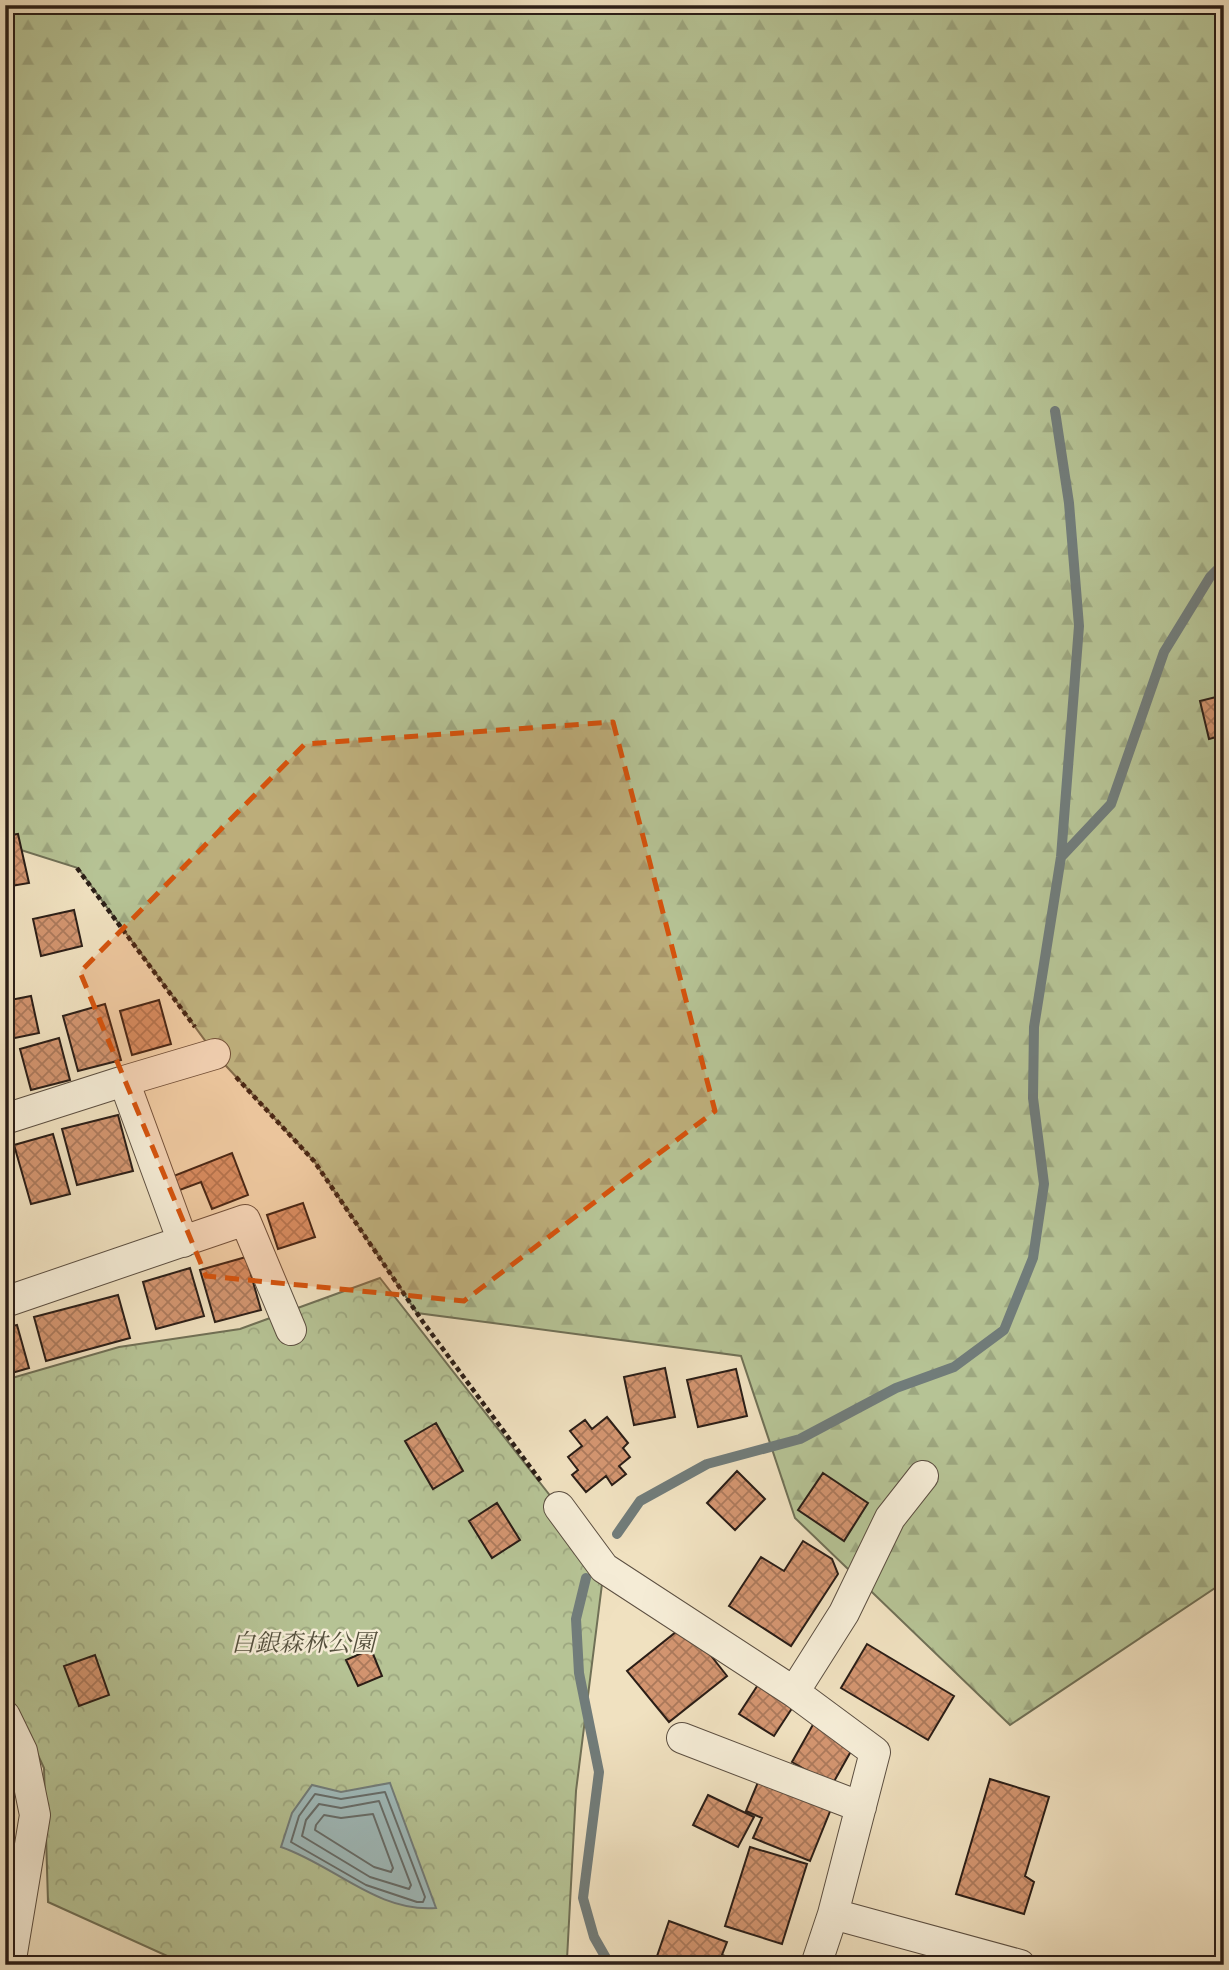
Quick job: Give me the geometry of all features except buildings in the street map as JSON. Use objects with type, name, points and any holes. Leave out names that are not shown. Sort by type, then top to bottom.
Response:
[{"type":"street","points":[[5,1119],[215,1054]]},
{"type":"street","points":[[124,1081],[183,1242]]},
{"type":"street","points":[[5,1302],[246,1220],[291,1329]]},
{"type":"street","points":[[794,1692],[844,1613],[890,1518],[923,1476]]},
{"type":"street","points":[[559,1507],[604,1568],[794,1692],[875,1752],[833,1914],[816,1965]]},
{"type":"street","points":[[5,1716],[22,1751],[35,1815],[10,1965]]},
{"type":"street","points":[[682,1738],[861,1807]]},
{"type":"street","points":[[833,1914],[1020,1965]]},
{"type":"path","points":[[78,868],[215,1054],[314,1161],[423,1322],[559,1507]]},
{"type":"highlighted area","points":[[613,722],[715,1111],[464,1301],[206,1276],[80,972],[305,744]]},
{"type":"green space","points":[[5,5],[1224,5],[1224,1582],[1010,1725],[795,1518],[741,1356],[417,1313],[314,1161],[215,1054],[78,868],[5,845]]},
{"type":"green space","name":"白銀森林公園","points":[[380,1278],[604,1568],[576,1791],[567,1959],[557,1965],[187,1965],[48,1902],[44,1768],[5,1684],[5,1380],[119,1347],[240,1329]]},
{"type":"water","points":[[390,1783],[436,1908],[415,1908],[375,1896],[281,1847],[292,1813],[312,1785],[341,1792]]},
{"type":"waterway","points":[[617,1534],[640,1501],[707,1464],[800,1439],[896,1388],[954,1367],[1004,1330],[1033,1258],[1044,1184],[1033,1098],[1034,1027],[1061,857],[1079,626],[1069,503],[1055,411]]},
{"type":"waterway","points":[[1062,856],[1111,804],[1164,652],[1210,577],[1224,563]]},
{"type":"waterway","points":[[586,1578],[576,1619],[579,1673],[599,1772],[583,1898],[594,1937],[610,1965]]}]
